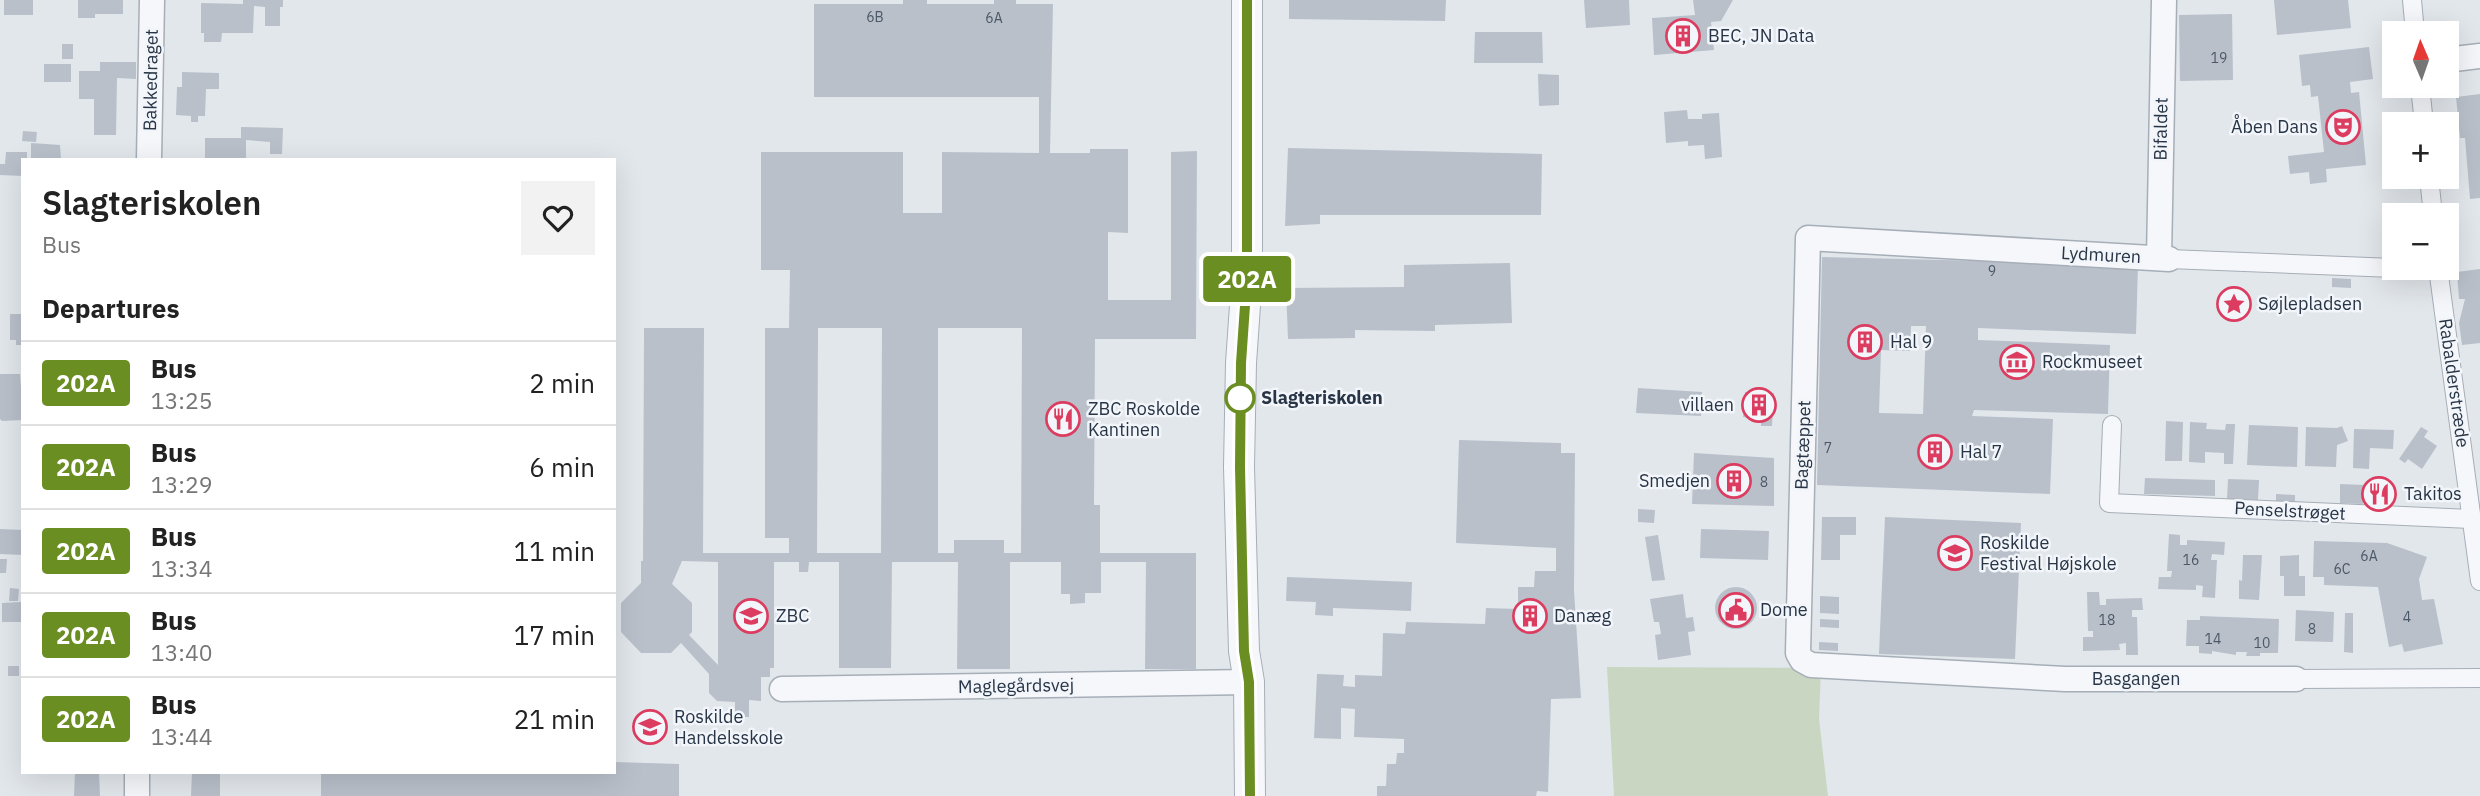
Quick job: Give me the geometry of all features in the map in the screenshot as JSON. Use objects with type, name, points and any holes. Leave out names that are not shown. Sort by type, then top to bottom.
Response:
[{"type":"street","name":"Bakkedraget","points":[[149,158],[152,0]]},
{"type":"street","points":[[1247,0],[1247,277],[1241,363],[1240,467],[1244,651],[1249,682],[1250,796]]},
{"type":"street","name":"Bifaldet","points":[[2164,0],[2164,259]]},
{"type":"street","points":[[2412,0],[2414,21]]},
{"type":"street","points":[[2459,58],[2480,56]]},
{"type":"street","name":"Lydmuren","points":[[1808,237],[2164,259],[2382,267]]},
{"type":"street","name":"Bagtæppet","points":[[1798,653],[1808,237]]},
{"type":"street","name":"Rabalderstræde","points":[[2440,280],[2480,581]]},
{"type":"street","name":"Penselstrøget","points":[[2112,425],[2109,503],[2471,519]]},
{"type":"street","name":"Basgangen","points":[[1798,653],[1802,660],[1811,665],[2065,678],[2480,678]]},
{"type":"street","name":"Maglegårdsvej","points":[[782,689],[1249,682]]},
{"type":"street","points":[[137,774],[137,796]]},
{"type":"green space","points":[[1607,667],[1821,668],[1819,719],[1828,796],[1614,796]]},
{"type":"building","points":[[4,0],[33,0],[33,15],[4,15]]},
{"type":"building","points":[[78,0],[123,0],[123,14],[95,14],[95,18],[78,18]]},
{"type":"building","points":[[243,0],[283,0],[283,7],[280,7],[280,26],[265,26],[265,7],[254,6],[253,33],[222,33],[221,42],[204,42],[204,33],[201,33],[201,3],[243,4]]},
{"type":"building","points":[[903,0],[927,0],[927,4],[994,4],[994,0],[1016,0],[1016,4],[1053,4],[1050,153],[1128,149],[1128,233],[1108,232],[1108,300],[1171,300],[1171,152],[1197,151],[1196,339],[1095,339],[1094,505],[1100,505],[1100,553],[1196,553],[1196,669],[1145,669],[1146,562],[1101,562],[1101,593],[1085,593],[1085,603],[1070,604],[1070,594],[1061,594],[1061,562],[1010,562],[1010,669],[957,669],[958,562],[892,562],[891,668],[839,668],[839,562],[809,562],[808,572],[799,572],[799,562],[774,562],[774,668],[770,668],[770,677],[761,677],[761,701],[749,700],[749,717],[735,717],[735,702],[717,701],[709,693],[709,674],[681,643],[671,653],[641,653],[621,632],[621,603],[641,583],[643,561],[644,328],[704,328],[703,553],[789,553],[789,538],[765,538],[765,328],[789,328],[790,270],[761,270],[761,152],[903,152],[903,213],[942,213],[942,152],[1039,153],[1039,97],[814,97],[814,4],[903,4]],"holes":[[[818,328],[882,328],[881,553],[817,553]],[[938,328],[1022,328],[1021,553],[1004,553],[1004,540],[954,540],[954,553],[938,553]],[[682,561],[718,562],[718,665],[689,635],[692,632],[692,603],[672,584]]]},
{"type":"building","points":[[1289,0],[1446,0],[1445,21],[1289,19]]},
{"type":"building","points":[[1584,0],[1629,0],[1630,25],[1586,28]]},
{"type":"building","name":"BEC, JN Data","points":[[1693,0],[1733,0],[1721,21],[1711,22],[1714,50],[1654,55],[1652,18],[1695,15]]},
{"type":"building","points":[[2274,0],[2348,0],[2351,28],[2277,35]]},
{"type":"building","points":[[2232,14],[2233,80],[2180,81],[2179,15]]},
{"type":"building","points":[[1475,32],[1542,32],[1543,63],[1474,63]]},
{"type":"building","points":[[62,44],[73,44],[73,59],[62,59]]},
{"type":"building","points":[[2369,47],[2373,79],[2350,82],[2351,93],[2359,92],[2366,165],[2326,169],[2327,182],[2310,184],[2309,172],[2290,174],[2288,156],[2324,152],[2318,96],[2311,97],[2310,85],[2302,86],[2299,55]]},
{"type":"building","points":[[100,62],[136,62],[136,79],[117,78],[116,135],[94,135],[94,99],[79,99],[79,71],[100,71]]},
{"type":"building","points":[[44,64],[71,64],[71,82],[44,82]]},
{"type":"building","points":[[182,72],[219,73],[219,89],[206,89],[205,116],[198,116],[198,122],[191,122],[191,116],[176,115],[177,87],[182,87]]},
{"type":"building","points":[[1538,74],[1559,75],[1559,105],[1539,106]]},
{"type":"building","points":[[2480,94],[2480,198],[2470,199],[2465,138],[2460,138],[2456,98]]},
{"type":"building","points":[[1687,110],[1688,119],[1702,119],[1702,114],[1719,113],[1722,157],[1705,159],[1704,145],[1688,146],[1688,141],[1666,143],[1664,112]]},
{"type":"building","points":[[241,127],[283,128],[282,154],[270,154],[270,142],[246,140],[246,158],[205,158],[205,138],[241,138]]},
{"type":"building","points":[[23,131],[37,132],[36,142],[22,141]]},
{"type":"building","points":[[31,143],[60,145],[61,158],[31,158]]},
{"type":"building","points":[[1288,148],[1542,154],[1541,215],[1320,215],[1320,224],[1285,226]]},
{"type":"building","points":[[6,152],[27,152],[27,158],[21,158],[21,176],[0,175],[0,164],[5,164]]},
{"type":"building","points":[[1822,257],[2138,265],[2136,334],[1978,328],[1978,340],[2110,345],[2108,414],[1974,410],[1972,416],[2053,419],[2050,494],[1817,485]],"holes":[[[1911,326],[1926,326],[1923,414],[1879,413],[1881,350],[1910,351]]]},
{"type":"building","points":[[1510,263],[1512,323],[1435,325],[1435,331],[1355,330],[1355,338],[1288,339],[1286,288],[1404,287],[1404,265]]},
{"type":"building","points":[[2480,269],[2480,343],[2462,345],[2459,323],[2465,299],[2459,299],[2459,272]]},
{"type":"building","points":[[2332,278],[2351,279],[2351,288],[2332,287]]},
{"type":"building","points":[[10,314],[21,314],[21,345],[16,345],[16,340],[10,340]]},
{"type":"building","points":[[0,374],[20,374],[21,420],[0,419]]},
{"type":"building","points":[[1638,388],[1702,392],[1701,416],[1636,413]]},
{"type":"building","name":"villaen","points":[[1745,392],[1774,393],[1772,426],[1761,426],[1761,420],[1743,417]]},
{"type":"building","points":[[2166,421],[2183,422],[2182,461],[2165,461]]},
{"type":"building","points":[[2190,422],[2207,423],[2206,429],[2225,430],[2226,424],[2235,424],[2233,464],[2224,464],[2224,453],[2205,452],[2205,463],[2189,462]]},
{"type":"building","points":[[2249,425],[2298,427],[2297,467],[2247,465]]},
{"type":"building","points":[[2342,426],[2348,441],[2337,445],[2336,467],[2305,466],[2306,427]]},
{"type":"building","points":[[2421,427],[2428,431],[2424,437],[2437,446],[2422,469],[2408,459],[2405,463],[2399,459]]},
{"type":"building","points":[[2354,429],[2394,430],[2393,449],[2370,448],[2369,469],[2353,468]]},
{"type":"building","name":"Danæg","points":[[1459,440],[1561,443],[1561,453],[1575,453],[1574,591],[1581,698],[1551,699],[1548,792],[1537,791],[1536,796],[1377,796],[1377,786],[1386,786],[1387,764],[1396,764],[1397,753],[1404,753],[1404,739],[1354,737],[1355,709],[1341,708],[1341,739],[1314,738],[1317,674],[1344,675],[1343,686],[1355,687],[1355,675],[1382,676],[1383,633],[1405,634],[1406,622],[1485,624],[1486,608],[1518,609],[1518,587],[1534,587],[1535,571],[1556,571],[1556,548],[1456,543]]},
{"type":"building","name":"Smedjen","points":[[1694,453],[1774,458],[1774,506],[1692,504]]},
{"type":"building","points":[[2145,478],[2215,480],[2215,496],[2144,494]]},
{"type":"building","points":[[2228,479],[2259,480],[2258,500],[2227,499]]},
{"type":"building","points":[[2340,484],[2364,485],[2363,504],[2340,503]]},
{"type":"building","points":[[2369,487],[2387,487],[2387,503],[2368,502]]},
{"type":"building","points":[[2276,494],[2295,495],[2295,503],[2276,502]]},
{"type":"building","points":[[1638,509],[1655,510],[1654,523],[1638,522]]},
{"type":"building","points":[[1822,517],[1856,517],[1856,535],[1840,535],[1840,560],[1821,560]]},
{"type":"building","points":[[1885,517],[2021,523],[2015,659],[1879,654]]},
{"type":"building","points":[[0,529],[21,530],[21,555],[0,554]]},
{"type":"building","points":[[1701,529],[1769,531],[1768,560],[1700,558]]},
{"type":"building","points":[[2169,534],[2180,535],[2180,545],[2187,545],[2187,540],[2225,542],[2224,555],[2212,554],[2211,560],[2217,560],[2215,598],[2202,597],[2203,586],[2196,585],[2196,590],[2158,589],[2159,577],[2171,577],[2172,571],[2167,571]]},
{"type":"building","points":[[1658,535],[1665,580],[1652,581],[1645,537]]},
{"type":"building","points":[[2314,541],[2387,543],[2427,557],[2419,579],[2422,600],[2434,599],[2443,644],[2404,652],[2402,644],[2389,647],[2378,587],[2324,585],[2324,577],[2313,577]]},
{"type":"building","points":[[2243,555],[2262,555],[2259,600],[2239,599]]},
{"type":"building","points":[[2299,555],[2299,576],[2305,576],[2305,596],[2284,596],[2280,556]]},
{"type":"building","points":[[0,559],[7,559],[6,573],[0,573]]},
{"type":"building","points":[[1287,577],[1412,582],[1411,611],[1333,608],[1333,616],[1315,615],[1316,602],[1286,601]]},
{"type":"building","name":"Dome","points":[[1736,587],[1751,593],[1757,608],[1751,623],[1736,629],[1721,623],[1715,608],[1721,593]]},
{"type":"building","points":[[10,588],[19,589],[18,601],[9,601]]},
{"type":"building","points":[[2087,592],[2099,592],[2100,605],[2106,605],[2106,599],[2142,598],[2143,610],[2132,610],[2132,617],[2137,617],[2138,655],[2126,655],[2126,643],[2119,644],[2120,650],[2083,651],[2083,637],[2093,637],[2093,631],[2088,631]]},
{"type":"building","points":[[1683,594],[1686,618],[1693,617],[1695,631],[1688,632],[1691,655],[1658,660],[1655,635],[1661,634],[1659,622],[1654,622],[1650,599]]},
{"type":"building","points":[[1820,596],[1839,597],[1839,614],[1820,613]]},
{"type":"building","points":[[21,602],[21,622],[2,622],[2,603]]},
{"type":"building","points":[[2296,610],[2334,612],[2333,642],[2295,641]]},
{"type":"building","points":[[2345,613],[2353,613],[2353,653],[2344,652]]},
{"type":"building","points":[[2200,616],[2279,619],[2278,653],[2246,656],[2247,652],[2236,652],[2236,655],[2212,651],[2212,654],[2199,653],[2199,646],[2186,646],[2187,620],[2200,620]]},
{"type":"building","points":[[1820,619],[1839,620],[1839,628],[1820,627]]},
{"type":"building","points":[[1819,642],[1838,643],[1838,651],[1819,650]]},
{"type":"building","points":[[8,666],[19,666],[19,676],[8,676]]},
{"type":"building","points":[[616,762],[679,764],[679,796],[321,796],[321,774],[616,774]]},
{"type":"building","points":[[75,774],[99,774],[100,796],[74,796]]},
{"type":"building","points":[[192,774],[220,774],[220,796],[191,796]]},
{"type":"bus line","name":"202A","points":[[1247,0],[1247,277],[1241,363],[1240,467],[1244,651],[1249,682],[1250,796]]},
{"type":"place","name":"BEC, JN Data","points":[[1683,36]]},
{"type":"place","name":"Åben Dans","points":[[2343,127]]},
{"type":"place","name":"Søjlepladsen","points":[[2234,304]]},
{"type":"place","name":"Hal 9","points":[[1865,342]]},
{"type":"place","name":"Rockmuseet","points":[[2017,362]]},
{"type":"place","name":"Slagteriskolen","points":[[1240,398]]},
{"type":"place","name":"villaen","points":[[1759,405]]},
{"type":"place","name":"ZBC Roskolde Kantinen","points":[[1063,419]]},
{"type":"place","name":"Hal 7","points":[[1935,452]]},
{"type":"place","name":"Smedjen","points":[[1734,481]]},
{"type":"place","name":"Takitos","points":[[2379,494]]},
{"type":"place","name":"Roskilde Festival Højskole","points":[[1955,553]]},
{"type":"place","name":"Dome","points":[[1736,610]]},
{"type":"place","name":"ZBC","points":[[751,616]]},
{"type":"place","name":"Danæg","points":[[1530,616]]},
{"type":"place","name":"Roskilde Handelsskole","points":[[650,727]]}]
